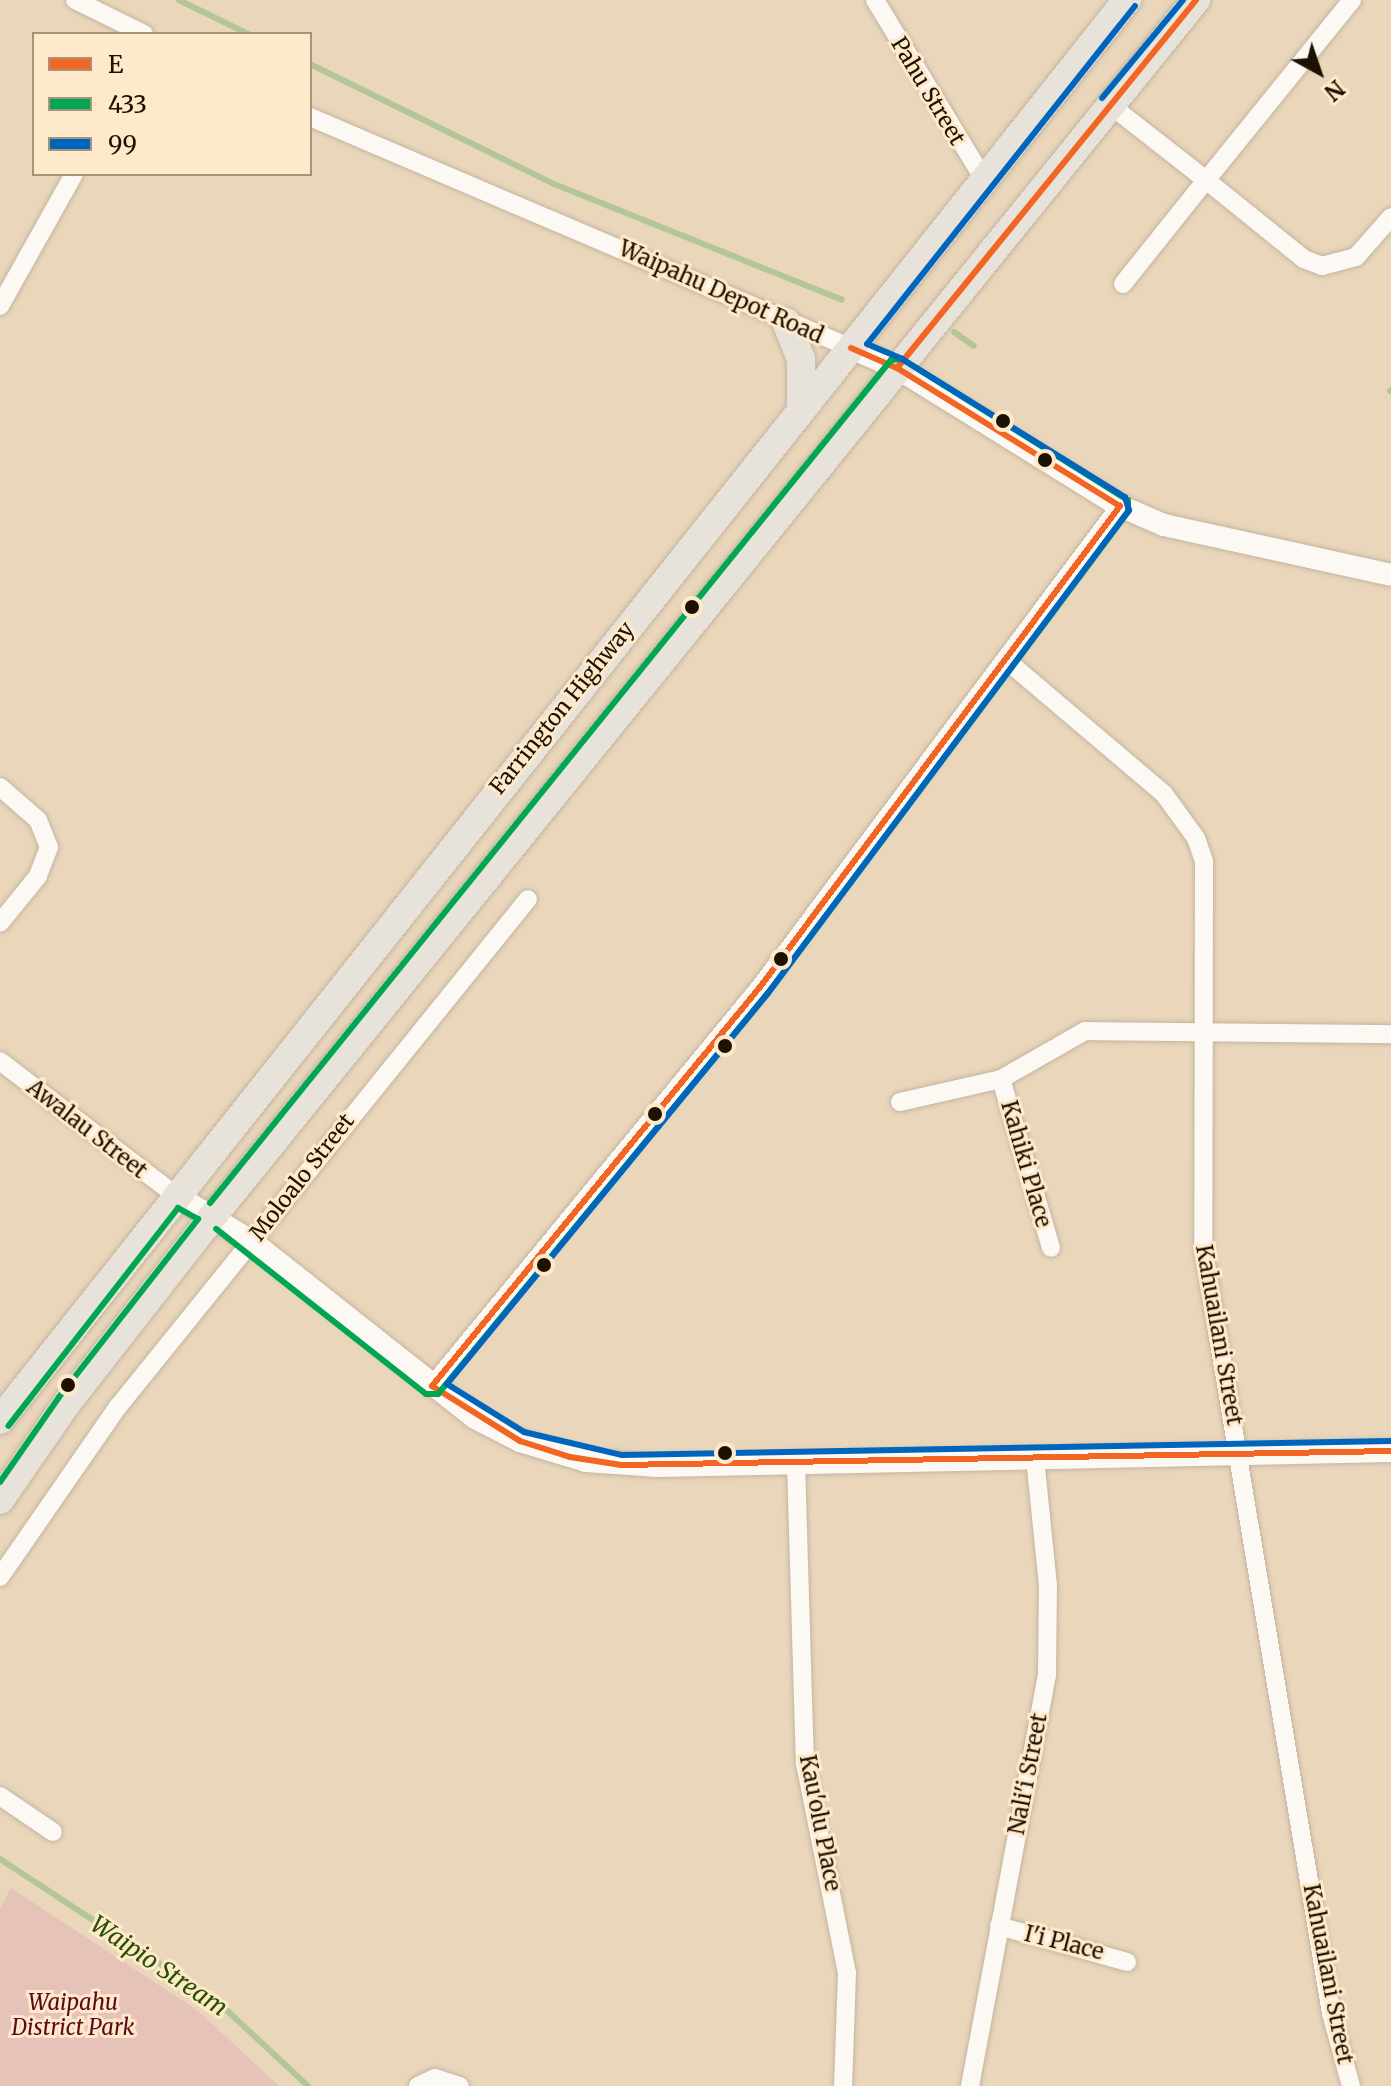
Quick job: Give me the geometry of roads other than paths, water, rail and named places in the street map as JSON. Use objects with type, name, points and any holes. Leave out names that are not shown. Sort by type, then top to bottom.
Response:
[{"type":"main road","name":"Farrington Highway","points":[[0,1420],[175,1195],[1127,0]]},
{"type":"main road","points":[[0,1500],[67,1403],[213,1216],[1196,0]]},
{"type":"main road","points":[[786,322],[801,359],[801,410]]},
{"type":"street","points":[[75,0],[140,32]]},
{"type":"street","name":"Pahu Street","points":[[875,0],[985,181]]},
{"type":"street","points":[[1123,284],[1352,0]]},
{"type":"street","points":[[1109,104],[1304,259],[1322,266],[1356,257],[1391,217]]},
{"type":"street","name":"Waipahu Depot Road","points":[[312,118],[897,368],[1120,506],[1208,537],[1391,575]]},
{"type":"street","points":[[0,306],[73,176]]},
{"type":"street","points":[[432,1386],[750,1000],[1120,506]]},
{"type":"street","name":"Kahuailani Street","points":[[1006,660],[1164,794],[1196,838],[1208,887],[1200,1216],[1331,2013],[1351,2086]]},
{"type":"street","points":[[0,787],[38,820],[49,847],[38,876],[0,923]]},
{"type":"street","name":"Moloalo Street","points":[[0,1577],[82,1455],[528,899]]},
{"type":"street","points":[[900,1102],[1001,1079],[1085,1031],[1391,1034]]},
{"type":"street","name":"Awalau Street","points":[[0,1061],[175,1195]]},
{"type":"street","name":"Kahiki Place","points":[[1001,1079],[1051,1248]]},
{"type":"street","points":[[175,1195],[251,1241],[432,1386],[499,1431],[586,1461],[658,1466],[1391,1451]]},
{"type":"street","name":"Nali'i Street","points":[[970,2086],[1050,1649],[1035,1459]]},
{"type":"street","name":"Kau'olu Place","points":[[796,1463],[805,1763],[847,1973],[843,2086]]},
{"type":"street","points":[[0,1796],[53,1832]]},
{"type":"street","name":"I'i Place","points":[[999,1926],[1127,1962]]},
{"type":"street","points":[[418,2086],[435,2078],[460,2086]]},
{"type":"waterway","points":[[179,0],[244,32]]},
{"type":"waterway","points":[[312,65],[554,184],[842,300]]},
{"type":"waterway","points":[[954,332],[974,346]]},
{"type":"waterway","name":"Waipio Stream","points":[[0,1859],[219,2003],[308,2086]]},
{"type":"park label","name":"Waipahu District Park","points":[[73,2014]]}]
